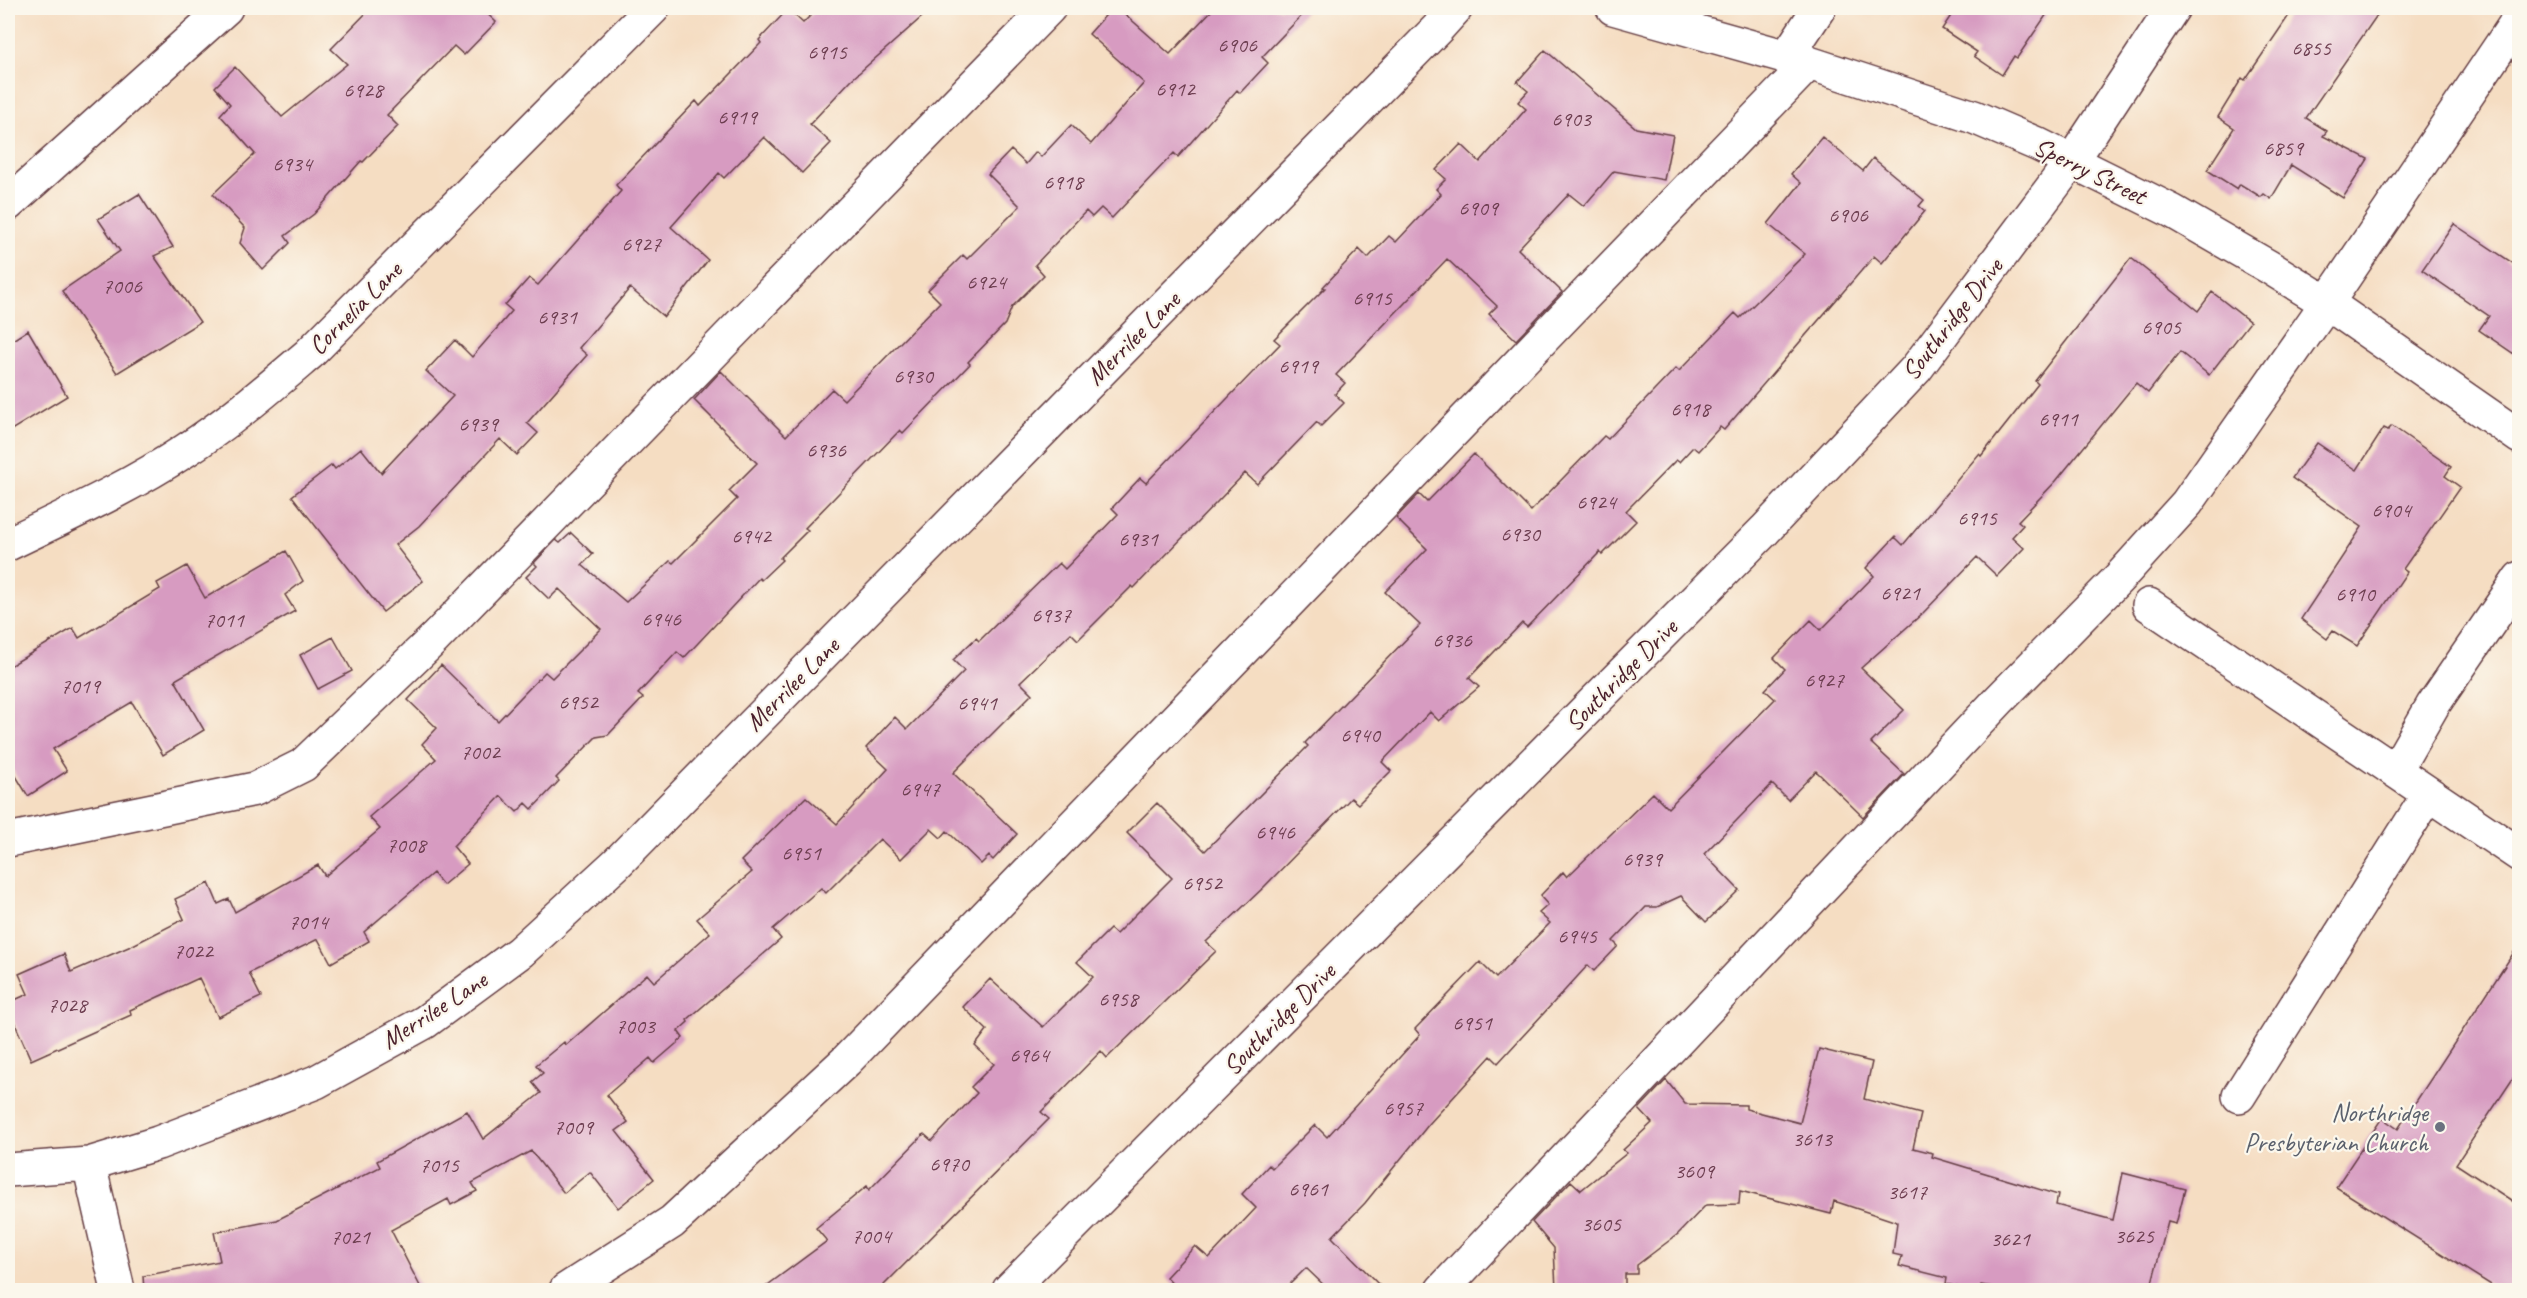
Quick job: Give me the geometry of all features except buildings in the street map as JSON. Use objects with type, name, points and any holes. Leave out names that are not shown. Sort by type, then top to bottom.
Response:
[{"type":"street","points":[[8,204],[226,8]]},
{"type":"street","name":"Cornelia Lane","points":[[8,544],[109,495],[186,451],[247,407],[309,354],[653,8]]},
{"type":"street","points":[[8,840],[255,789],[303,765],[444,629],[1049,8]]},
{"type":"street","name":"Merrilee Lane","points":[[8,1170],[89,1164],[158,1143],[316,1082],[425,1022],[520,952],[616,864],[1456,8]]},
{"type":"street","name":"Sperry Street","points":[[1613,8],[1797,61],[1974,117],[2072,161],[2172,211],[2327,303],[2520,437]]},
{"type":"street","points":[[566,1290],[672,1222],[846,1061],[1797,61],[1819,8]]},
{"type":"street","name":"Southridge Drive","points":[[1009,1290],[1773,521],[1916,369],[2072,161],[2173,8]]},
{"type":"street","points":[[1442,1290],[1999,700],[2119,578],[2179,511],[2327,303],[2520,17]]},
{"type":"street","points":[[2395,771],[2433,705],[2520,578]]},
{"type":"street","points":[[2149,604],[2520,855]]},
{"type":"street","points":[[2239,1096],[2429,794]]},
{"type":"street","points":[[89,1164],[118,1290]]},
{"type":"place","name":"Northridge Presbyterian Church","points":[[2440,1127]]}]
